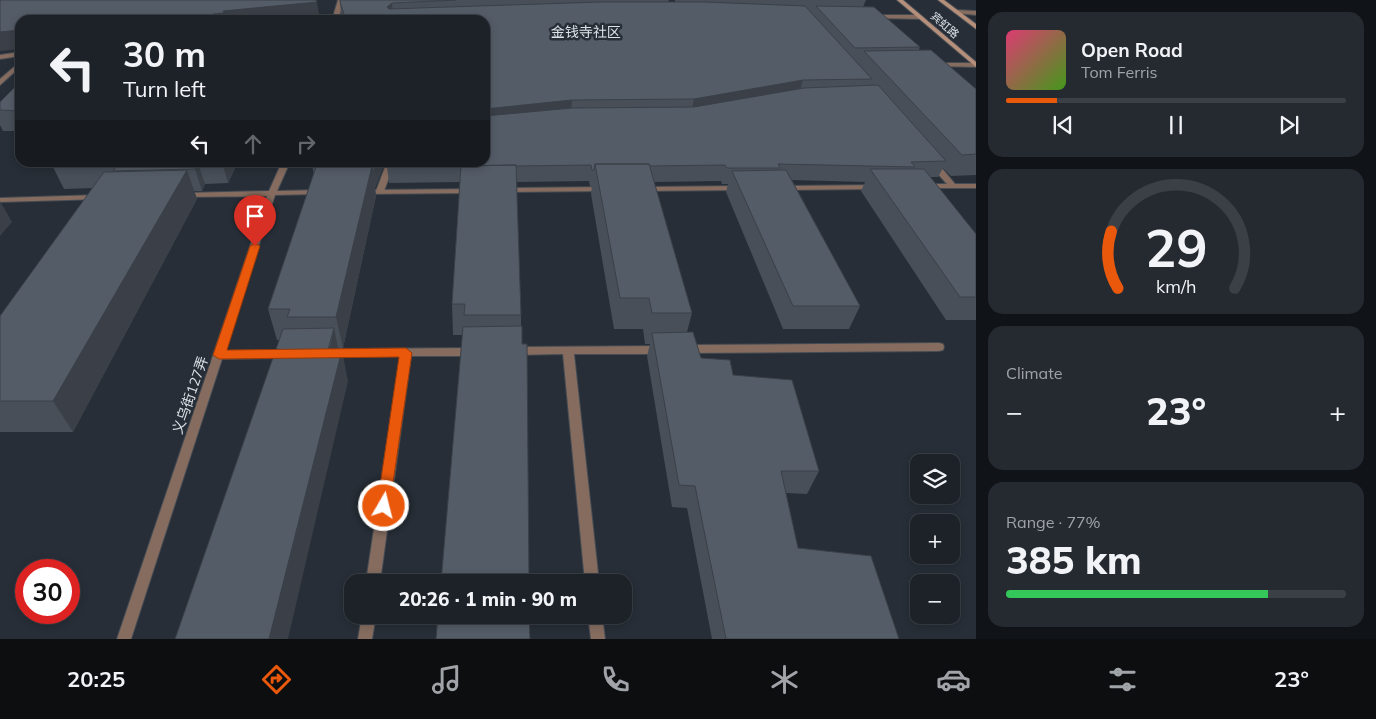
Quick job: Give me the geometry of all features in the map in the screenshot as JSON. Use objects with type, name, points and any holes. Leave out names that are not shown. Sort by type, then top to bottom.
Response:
[{"type":"main road","name":"宾虹路","points":[[900,0],[976,65]]},
{"type":"main road","name":"宾虹路","points":[[941,0],[976,27]]},
{"type":"street","points":[[336,15],[340,0]]},
{"type":"street","points":[[957,12],[976,13]]},
{"type":"street","points":[[870,17],[920,17]]},
{"type":"street","points":[[0,56],[15,54]]},
{"type":"street","points":[[926,65],[976,65]]},
{"type":"street","points":[[0,84],[15,69]]},
{"type":"street","points":[[927,156],[953,186]]},
{"type":"street","name":"义乌街127弄","points":[[124,639],[272,193],[284,167]]},
{"type":"street","points":[[380,192],[389,167]]},
{"type":"street","points":[[914,186],[976,186]]},
{"type":"street","points":[[775,188],[884,187]]},
{"type":"street","points":[[637,189],[746,188]]},
{"type":"street","points":[[489,190],[617,189]]},
{"type":"street","points":[[351,192],[479,191]]},
{"type":"street","points":[[175,195],[331,192]]},
{"type":"street","points":[[0,200],[107,197]]},
{"type":"street","points":[[502,352],[939,347]]},
{"type":"street","points":[[568,351],[591,574]]},
{"type":"street","points":[[318,354],[482,352]]},
{"type":"street","points":[[375,574],[406,353]]},
{"type":"street","points":[[219,355],[298,354]]},
{"type":"street","points":[[366,639],[368,624]]},
{"type":"street","points":[[596,624],[598,639]]},
{"type":"building","points":[[0,0],[316,0],[317,2],[223,11],[224,13],[212,15],[15,15],[15,30],[0,32]]},
{"type":"building","points":[[340,0],[456,0],[392,3],[387,7],[389,9],[600,2],[704,2],[805,6],[872,79],[803,80],[694,99],[572,100],[490,108],[490,15],[344,15]]},
{"type":"building","points":[[816,6],[874,7],[920,47],[855,48]]},
{"type":"building","points":[[931,50],[976,89],[976,154],[962,155],[864,51]]},
{"type":"building","points":[[878,85],[946,161],[911,162],[915,167],[778,164],[780,168],[727,168],[725,165],[650,166],[649,164],[595,164],[594,170],[592,170],[591,165],[490,165],[490,116],[572,108],[694,107],[804,88]]},
{"type":"building","points":[[15,87],[15,111],[0,110],[0,102]]},
{"type":"building","points":[[595,164],[649,164],[692,313],[652,313],[649,298],[620,298]]},
{"type":"building","points":[[490,165],[516,165],[521,315],[464,315],[465,304],[452,304],[461,167],[490,167]]},
{"type":"building","points":[[116,167],[196,167],[195,169],[113,171]]},
{"type":"building","points":[[316,167],[372,167],[336,317],[287,317],[290,309],[268,309]]},
{"type":"building","points":[[870,169],[924,169],[976,234],[976,297],[960,297]]},
{"type":"building","points":[[187,170],[53,401],[0,401],[0,316],[104,172]]},
{"type":"building","points":[[786,170],[860,306],[793,306],[732,171]]},
{"type":"building","points":[[522,326],[522,344],[527,344],[529,574],[442,574],[463,327]]},
{"type":"building","points":[[334,328],[328,350],[342,350],[269,639],[175,639],[283,329]]},
{"type":"building","points":[[693,332],[701,358],[730,360],[733,375],[792,380],[819,471],[781,471],[798,548],[871,556],[899,639],[726,639],[695,486],[679,485],[652,333]]},
{"type":"building","points":[[437,624],[529,624],[530,639],[436,639]]},
{"type":"district","name":"金钱寺社区","points":[[586,32]]},
{"type":"route","points":[[255,246],[219,355],[406,353],[384,506]]}]
